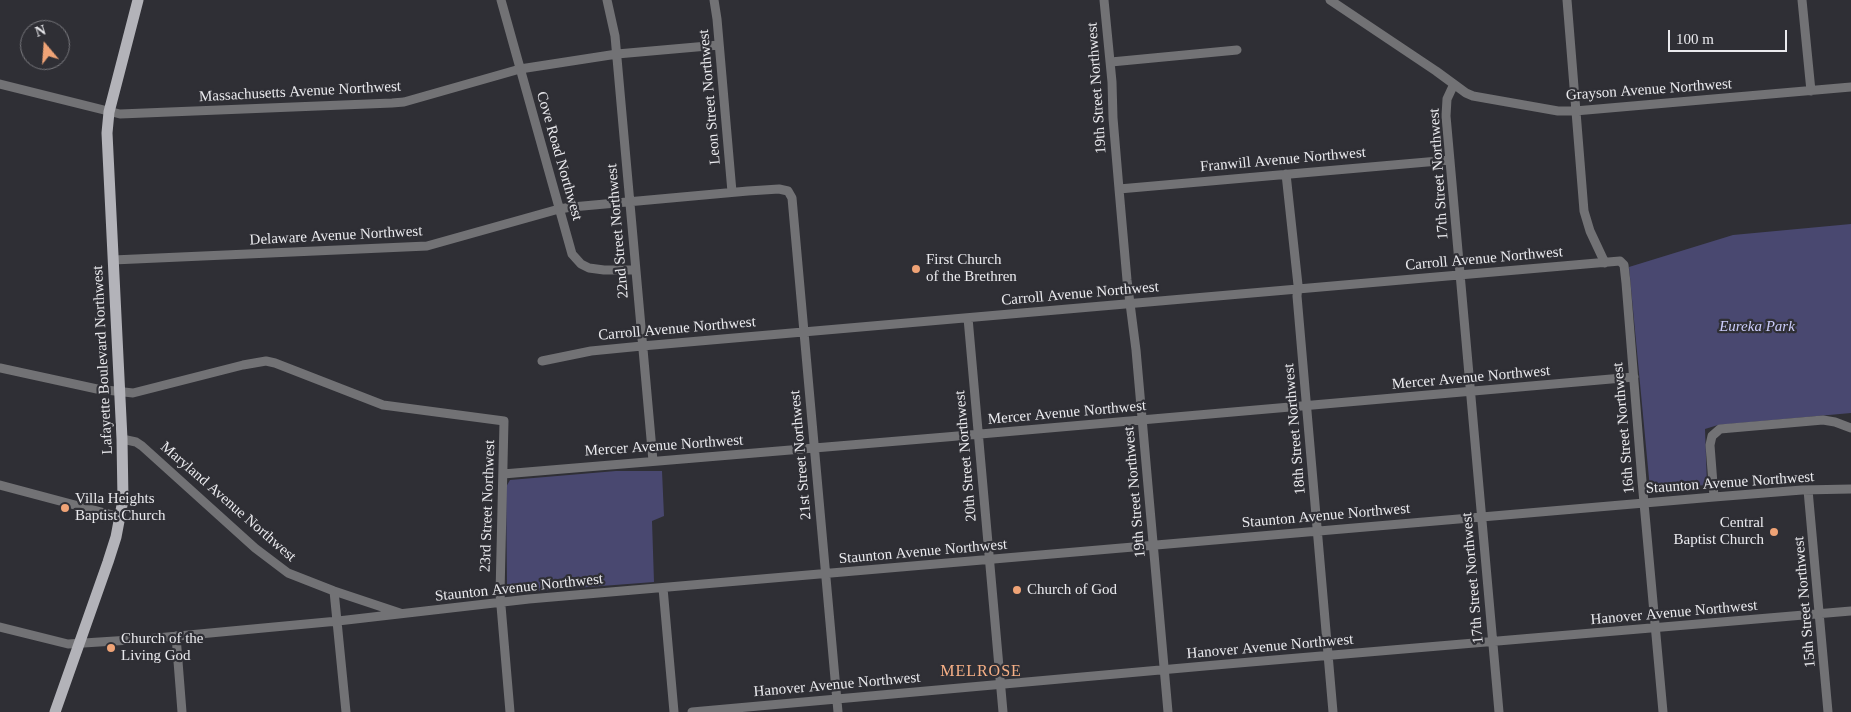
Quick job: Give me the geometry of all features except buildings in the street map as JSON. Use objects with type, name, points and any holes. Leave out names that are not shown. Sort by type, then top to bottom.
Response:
[{"type":"main road","name":"Lafayette Boulevard Northwest","points":[[55,712],[106,568],[120,518],[124,483],[107,133],[109,112],[138,0]]},
{"type":"street","name":"Cove Road Northwest","points":[[501,0],[572,254],[581,264],[589,268],[635,270]]},
{"type":"street","name":"22nd Street Northwest","points":[[607,0],[613,21],[617,54],[653,461]]},
{"type":"street","name":"Leon Street Northwest","points":[[714,0],[732,192]]},
{"type":"street","name":"19th Street Northwest","points":[[1104,0],[1118,189],[1136,350],[1168,712]]},
{"type":"street","points":[[1330,0],[1454,84]]},
{"type":"street","points":[[1567,0],[1584,211],[1590,231],[1605,263]]},
{"type":"street","points":[[1802,0],[1810,91]]},
{"type":"street","name":"Massachusetts Avenue Northwest","points":[[0,84],[109,112],[132,115],[392,103],[404,102],[520,70],[617,54],[719,45]]},
{"type":"street","points":[[1110,62],[1237,50]]},
{"type":"street","name":"Grayson Avenue Northwest","points":[[1454,84],[1473,96],[1558,111],[1576,112],[1851,87]]},
{"type":"street","name":"17th Street Northwest","points":[[1454,84],[1446,105],[1498,712]]},
{"type":"street","name":"Franwill Avenue Northwest","points":[[1118,189],[1450,160]]},
{"type":"street","name":"18th Street Northwest","points":[[1286,174],[1333,712]]},
{"type":"street","name":"Delaware Avenue Northwest","points":[[113,260],[427,246],[559,208],[779,189],[788,191],[791,196]]},
{"type":"street","name":"21st Street Northwest","points":[[791,196],[838,712]]},
{"type":"street","name":"Carroll Avenue Northwest","points":[[542,361],[591,351],[642,346],[1622,262]]},
{"type":"street","name":"16th Street Northwest","points":[[1622,262],[1625,274],[1663,712]]},
{"type":"street","name":"20th Street Northwest","points":[[968,318],[1003,712]]},
{"type":"street","name":"23rd Street Northwest","points":[[120,392],[138,393],[266,361],[383,406],[504,421],[500,547],[501,602],[510,712]]},
{"type":"street","points":[[0,368],[120,392]]},
{"type":"street","name":"Mercer Avenue Northwest","points":[[503,474],[1634,377]]},
{"type":"street","points":[[1714,497],[1710,445],[1712,436],[1720,429],[1823,420],[1851,428]]},
{"type":"street","name":"Maryland Avenue Northwest","points":[[122,439],[136,442],[142,446],[274,564],[298,578],[403,614]]},
{"type":"street","points":[[0,485],[120,518]]},
{"type":"street","name":"Staunton Avenue Northwest","points":[[0,627],[68,644],[176,636],[338,621],[501,602],[1714,497],[1808,490],[1851,489]]},
{"type":"street","name":"15th Street Northwest","points":[[1808,490],[1828,712]]},
{"type":"street","points":[[664,588],[674,712]]},
{"type":"street","points":[[334,591],[346,712]]},
{"type":"street","name":"Hanover Avenue Northwest","points":[[692,712],[1851,611]]},
{"type":"street","points":[[176,636],[182,712]]},
{"type":"green space","name":"Eureka Park","points":[[1851,224],[1851,413],[1718,425],[1705,429],[1707,485],[1650,489],[1629,267],[1733,235]]},
{"type":"green space","points":[[616,471],[662,471],[664,516],[652,521],[654,582],[510,593],[507,584],[506,487],[510,480]]},
{"type":"place","name":"First Church of the Brethren","points":[[916,269]]},
{"type":"place","name":"Villa Heights Baptist Church","points":[[65,508]]},
{"type":"place","name":"Central Baptist Church","points":[[1774,532]]},
{"type":"place","name":"Church of God","points":[[1017,590]]},
{"type":"place","name":"Church of the Living God","points":[[111,648]]},
{"type":"district","name":"MELROSE","points":[[981,672]]}]
